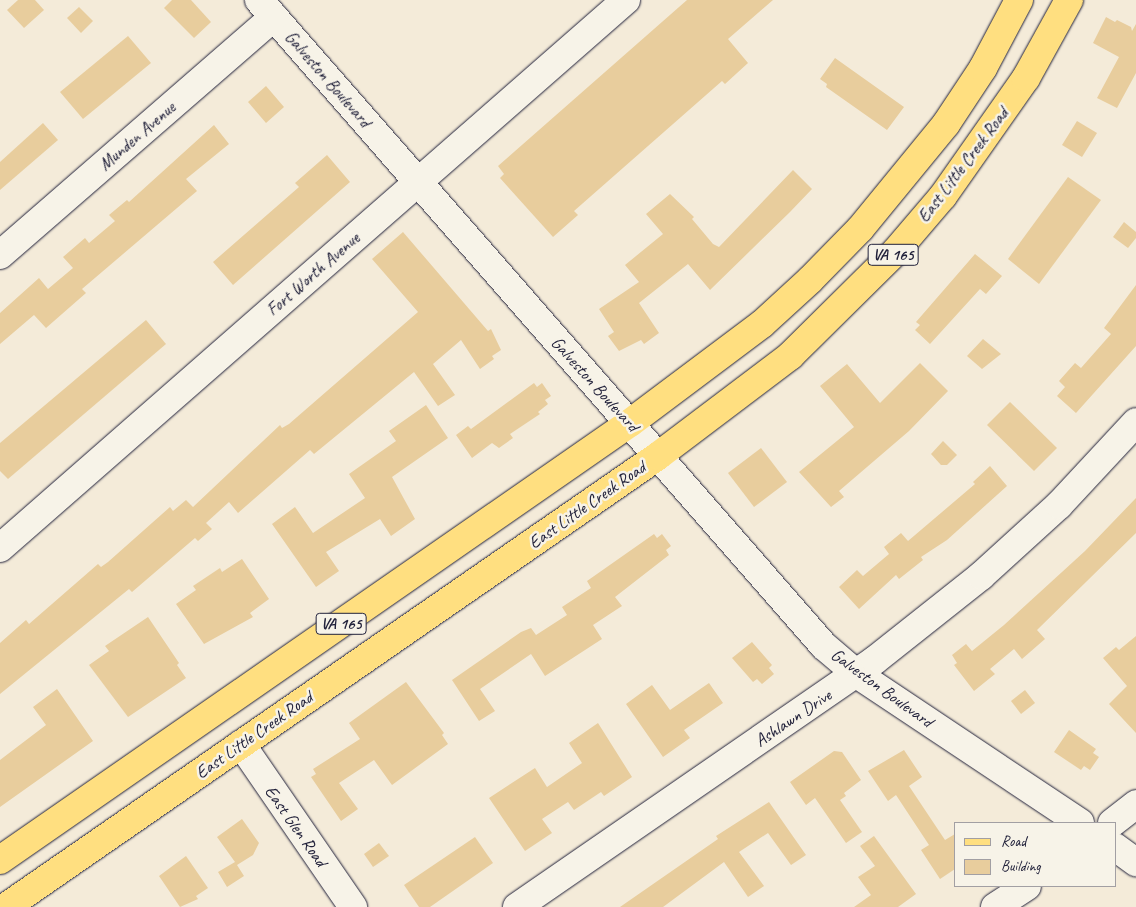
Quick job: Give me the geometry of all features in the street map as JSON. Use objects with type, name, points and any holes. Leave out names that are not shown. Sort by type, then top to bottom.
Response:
[{"type":"main road","name":"VA 165","points":[[0,860],[630,423],[762,324],[810,280],[860,229],[946,124],[983,68],[1019,0]]},
{"type":"main road","name":"East Little Creek Road","points":[[6,907],[658,456],[790,356],[896,252],[986,139],[1026,78],[1069,0]]},
{"type":"street","name":"Fort Worth Avenue","points":[[0,548],[626,0]]},
{"type":"street","name":"Galveston Boulevard","points":[[266,9],[824,646],[857,674],[1079,822]]},
{"type":"street","name":"Munden Avenue","points":[[0,255],[266,9]]},
{"type":"street","name":"Ashlawn Drive","points":[[516,907],[857,674],[981,576],[1059,505],[1136,422]]},
{"type":"street","name":"East Glen Road","points":[[241,744],[353,907]]},
{"type":"street","points":[[1113,822],[1136,804]]},
{"type":"street","points":[[1116,848],[1136,862]]},
{"type":"street","points":[[995,907],[1025,887]]},
{"type":"building","points":[[18,0],[35,0],[44,10],[24,28],[7,10]]},
{"type":"building","points":[[172,0],[191,0],[211,22],[194,38],[164,8]]},
{"type":"building","points":[[687,0],[773,0],[728,39],[748,63],[725,84],[722,81],[574,211],[578,215],[553,237],[500,178],[504,174],[498,166]]},
{"type":"building","points":[[79,7],[93,21],[81,33],[67,18]]},
{"type":"building","points":[[1106,17],[1131,27],[1132,31],[1136,24],[1136,73],[1117,108],[1097,98],[1119,57],[1093,43]]},
{"type":"building","points":[[128,36],[151,63],[83,119],[60,92]]},
{"type":"building","points":[[835,58],[904,107],[887,130],[826,87],[827,84],[820,79]]},
{"type":"building","points":[[266,86],[284,107],[266,123],[248,102]]},
{"type":"building","points":[[1077,121],[1097,133],[1082,157],[1062,145]]},
{"type":"building","points":[[43,123],[58,140],[0,190],[0,162]]},
{"type":"building","points":[[214,125],[229,144],[186,179],[197,191],[82,289],[86,293],[46,328],[34,315],[0,344],[0,313],[39,278],[48,289],[73,268],[63,257],[85,238],[89,243],[115,221],[109,215],[127,200],[129,202]]},
{"type":"building","points":[[327,155],[350,182],[233,285],[213,262],[299,187],[295,183]]},
{"type":"building","points":[[793,170],[812,189],[790,212],[710,290],[688,264],[639,303],[659,333],[644,344],[641,340],[619,351],[608,336],[614,332],[599,309],[639,282],[625,265],[663,234],[646,214],[670,194],[694,217],[692,219],[713,244],[719,247]]},
{"type":"building","points":[[1068,177],[1101,200],[1039,284],[1008,259]]},
{"type":"building","points":[[1124,222],[1136,232],[1136,238],[1128,248],[1113,237]]},
{"type":"building","points":[[403,232],[488,331],[491,329],[501,350],[492,356],[494,359],[480,369],[461,340],[433,364],[455,395],[438,406],[414,372],[314,454],[310,450],[238,513],[229,502],[206,523],[212,529],[198,541],[195,538],[132,592],[129,589],[0,694],[0,643],[26,620],[29,624],[98,564],[101,567],[108,562],[170,507],[173,511],[186,500],[193,507],[280,425],[282,428],[289,424],[418,312],[372,259]]},
{"type":"building","points":[[975,254],[1002,276],[986,294],[980,289],[930,344],[915,330],[920,325],[916,322]]},
{"type":"building","points":[[1136,285],[1136,346],[1076,413],[1057,396],[1065,387],[1059,381],[1075,363],[1081,368],[1111,334],[1104,328]]},
{"type":"building","points":[[146,320],[166,344],[8,479],[0,471],[0,443]]},
{"type":"building","points":[[983,339],[1001,354],[982,369],[967,356]]},
{"type":"building","points":[[920,363],[948,391],[909,431],[839,491],[844,497],[831,507],[799,472],[854,427],[820,386],[847,364],[880,403]]},
{"type":"building","points":[[534,383],[537,387],[542,383],[551,396],[545,400],[548,404],[538,412],[540,414],[510,434],[513,438],[499,448],[492,443],[472,458],[456,435],[468,426],[471,429]]},
{"type":"building","points":[[1010,402],[1057,448],[1034,471],[987,425]]},
{"type":"building","points":[[426,405],[448,438],[392,477],[415,519],[391,536],[380,519],[326,552],[339,571],[316,587],[272,524],[295,507],[313,533],[365,498],[349,474],[396,441],[389,431]]},
{"type":"building","points":[[943,441],[957,455],[947,465],[941,465],[931,454]]},
{"type":"building","points":[[761,448],[787,482],[754,507],[728,473]]},
{"type":"building","points":[[990,466],[1007,486],[947,540],[921,557],[923,560],[899,579],[896,575],[859,609],[839,587],[857,570],[863,576],[889,554],[884,547],[901,533],[908,541],[975,484],[973,482]]},
{"type":"building","points":[[1136,498],[1136,533],[1037,630],[1045,639],[1022,659],[1014,649],[990,669],[995,674],[974,691],[954,665],[957,663],[952,655],[966,644],[972,651],[1004,625],[1085,551]]},
{"type":"building","points":[[654,534],[657,538],[662,534],[671,546],[666,550],[669,555],[615,597],[622,606],[593,625],[602,639],[545,676],[531,654],[480,689],[495,711],[479,721],[452,680],[521,632],[531,628],[536,635],[567,615],[562,607],[591,588],[587,581]]},
{"type":"building","points":[[242,559],[269,599],[250,613],[253,617],[204,644],[176,604],[196,590],[193,586],[220,568],[222,572]]},
{"type":"building","points":[[148,617],[179,663],[177,665],[186,678],[128,717],[89,665],[109,651],[105,646]]},
{"type":"building","points":[[1136,636],[1136,733],[1109,704],[1127,686],[1103,658],[1116,647],[1119,650]]},
{"type":"building","points":[[752,642],[772,665],[769,668],[774,674],[762,684],[757,679],[753,682],[732,658]]},
{"type":"building","points":[[406,682],[444,733],[442,735],[448,744],[392,785],[374,760],[339,783],[358,809],[341,821],[311,777],[316,774],[313,769],[360,739],[349,723]]},
{"type":"building","points":[[709,683],[723,703],[684,730],[690,738],[663,757],[626,704],[652,685],[670,710]]},
{"type":"building","points":[[57,689],[93,741],[0,807],[0,760],[46,725],[33,707]]},
{"type":"building","points":[[1025,690],[1035,703],[1021,714],[1011,701]]},
{"type":"building","points":[[598,723],[632,777],[604,796],[601,792],[574,810],[568,802],[542,819],[552,833],[525,851],[489,798],[535,768],[547,787],[582,763],[569,743]]},
{"type":"building","points":[[1069,730],[1096,749],[1093,753],[1099,757],[1090,770],[1084,766],[1081,770],[1054,752]]},
{"type":"building","points":[[904,750],[922,777],[909,786],[945,840],[954,835],[954,870],[940,879],[921,850],[929,845],[896,795],[888,801],[868,771]]},
{"type":"building","points":[[834,751],[842,752],[861,780],[844,793],[846,796],[840,800],[862,832],[846,843],[815,798],[806,805],[790,782]]},
{"type":"building","points":[[769,802],[806,855],[791,865],[768,833],[739,852],[764,886],[748,897],[724,862],[663,907],[620,907],[718,839],[716,836]]},
{"type":"building","points":[[242,819],[259,843],[253,855],[237,865],[244,876],[227,887],[218,872],[235,862],[217,837]]},
{"type":"building","points":[[874,836],[916,894],[898,907],[854,907],[871,895],[858,877],[875,866],[860,846]]},
{"type":"building","points":[[475,837],[493,863],[430,907],[419,907],[404,885]]},
{"type":"building","points":[[379,843],[389,856],[373,867],[364,854]]},
{"type":"building","points":[[186,856],[208,888],[196,896],[198,899],[180,907],[159,876]]}]
